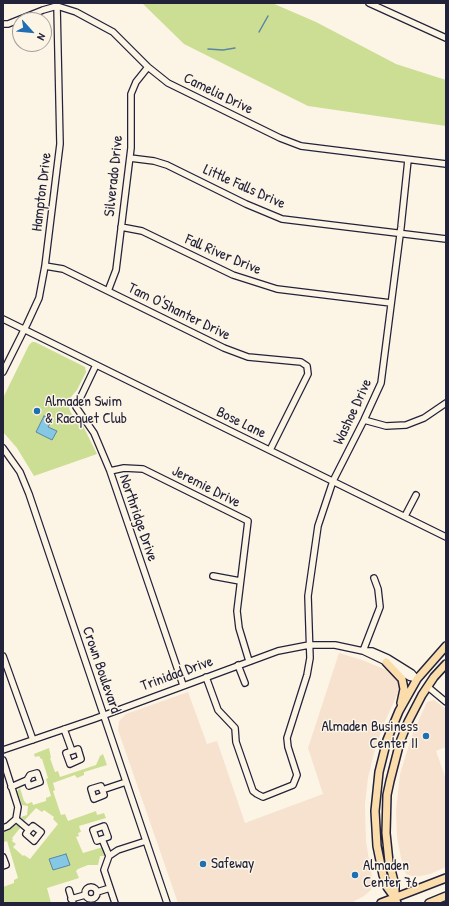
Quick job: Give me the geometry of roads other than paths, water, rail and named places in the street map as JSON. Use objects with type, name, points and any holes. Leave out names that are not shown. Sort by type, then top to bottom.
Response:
[{"type":"main road","points":[[396,900],[387,889],[377,846],[375,811],[377,783],[384,751],[392,726],[399,711],[417,679],[446,646]]},
{"type":"main road","points":[[386,662],[402,679],[404,689],[399,711]]},
{"type":"main road","points":[[396,900],[395,885],[387,847],[387,795],[400,742],[428,687],[434,677],[446,664]]},
{"type":"main road","name":"Trinidad Drive","points":[[417,679],[428,687]]},
{"type":"main road","points":[[381,903],[396,900],[446,878]]},
{"type":"main road","points":[[429,903],[446,896]]},
{"type":"street","points":[[369,3],[446,38]]},
{"type":"street","points":[[3,24],[8,24],[42,10],[57,6]]},
{"type":"street","name":"Camelia Drive","points":[[57,6],[76,12],[113,32],[148,67],[168,83],[280,138],[301,146],[446,164]]},
{"type":"street","name":"Hampton Drive","points":[[3,372],[39,298],[45,266],[60,144],[57,6]]},
{"type":"street","name":"Silverado Drive","points":[[108,291],[116,270],[130,158],[131,94],[136,82],[148,67]]},
{"type":"street","name":"Little Falls Drive","points":[[130,158],[154,161],[167,165],[246,204],[282,219],[446,238]]},
{"type":"street","name":"Washoe Drive","points":[[206,677],[218,710],[232,723],[235,728],[236,742],[253,791],[262,796],[291,786],[296,781],[297,775],[288,747],[287,738],[307,675],[310,658],[308,596],[318,526],[333,481],[381,384],[408,160]]},
{"type":"street","name":"Fall River Drive","points":[[121,227],[142,231],[233,275],[276,289],[391,303]]},
{"type":"street","name":"Tam O'Shanter Drive","points":[[45,266],[63,269],[224,348],[248,357],[301,362],[307,366],[308,374],[270,450]]},
{"type":"street","name":"Bose Lane","points":[[3,318],[446,537]]},
{"type":"street","name":"Northridge Drive","points":[[96,365],[76,407],[94,433],[110,471],[183,685]]},
{"type":"street","points":[[364,420],[386,426],[406,425],[424,418],[444,405],[445,412]]},
{"type":"street","name":"Crown Boulevard","points":[[3,448],[20,472],[29,494],[168,903]]},
{"type":"street","name":"Jeremie Drive","points":[[110,471],[124,468],[143,469],[248,521],[237,611],[239,628],[249,661]]},
{"type":"street","points":[[405,516],[416,495]]},
{"type":"street","points":[[213,576],[240,581]]},
{"type":"street","points":[[363,651],[380,607],[378,589],[374,578]]},
{"type":"street","name":"Trinidad Drive","points":[[3,750],[278,651],[309,645],[335,645],[363,651],[386,662],[409,677],[417,679]]},
{"type":"street","name":"Trinidad Drive","points":[[363,651],[372,650],[388,658],[412,673],[417,679]]},
{"type":"street","points":[[3,656],[33,740]]},
{"type":"street","points":[[238,665],[245,683]]},
{"type":"street","name":"Trinidad Drive","points":[[428,687],[446,702]]},
{"type":"street","points":[[64,729],[72,751]]},
{"type":"street","points":[[3,760],[18,807],[16,819],[8,826],[3,828]]},
{"type":"street","points":[[11,787],[27,780]]},
{"type":"street","points":[[102,790],[126,782]]},
{"type":"street","points":[[16,819],[29,830]]},
{"type":"street","points":[[102,839],[109,856]]},
{"type":"street","points":[[115,903],[104,870],[109,856],[118,850],[146,841]]},
{"type":"street","points":[[3,857],[6,865],[3,866]]},
{"type":"street","points":[[85,895],[86,889],[89,886],[95,888],[97,892]]},
{"type":"street","points":[[97,892],[110,888]]},
{"type":"street","points":[[68,890],[72,901],[85,895]]},
{"type":"street","points":[[85,895],[89,899],[94,899],[97,896],[97,892]]},
{"type":"water","points":[[44,416],[52,420],[48,427],[57,431],[52,440],[36,432]]},
{"type":"water","points":[[66,854],[70,865],[53,870],[49,859]]},
{"type":"waterway","points":[[259,32],[268,16]]},
{"type":"waterway","points":[[208,49],[223,50],[235,48]]},
{"type":"place","name":"Almaden Swim & Racquet Club","points":[[37,411]]},
{"type":"place","name":"Almaden Business Center II","points":[[426,736]]},
{"type":"place","name":"Safeway","points":[[203,864]]},
{"type":"place","name":"Almaden Center 76","points":[[355,875]]}]
